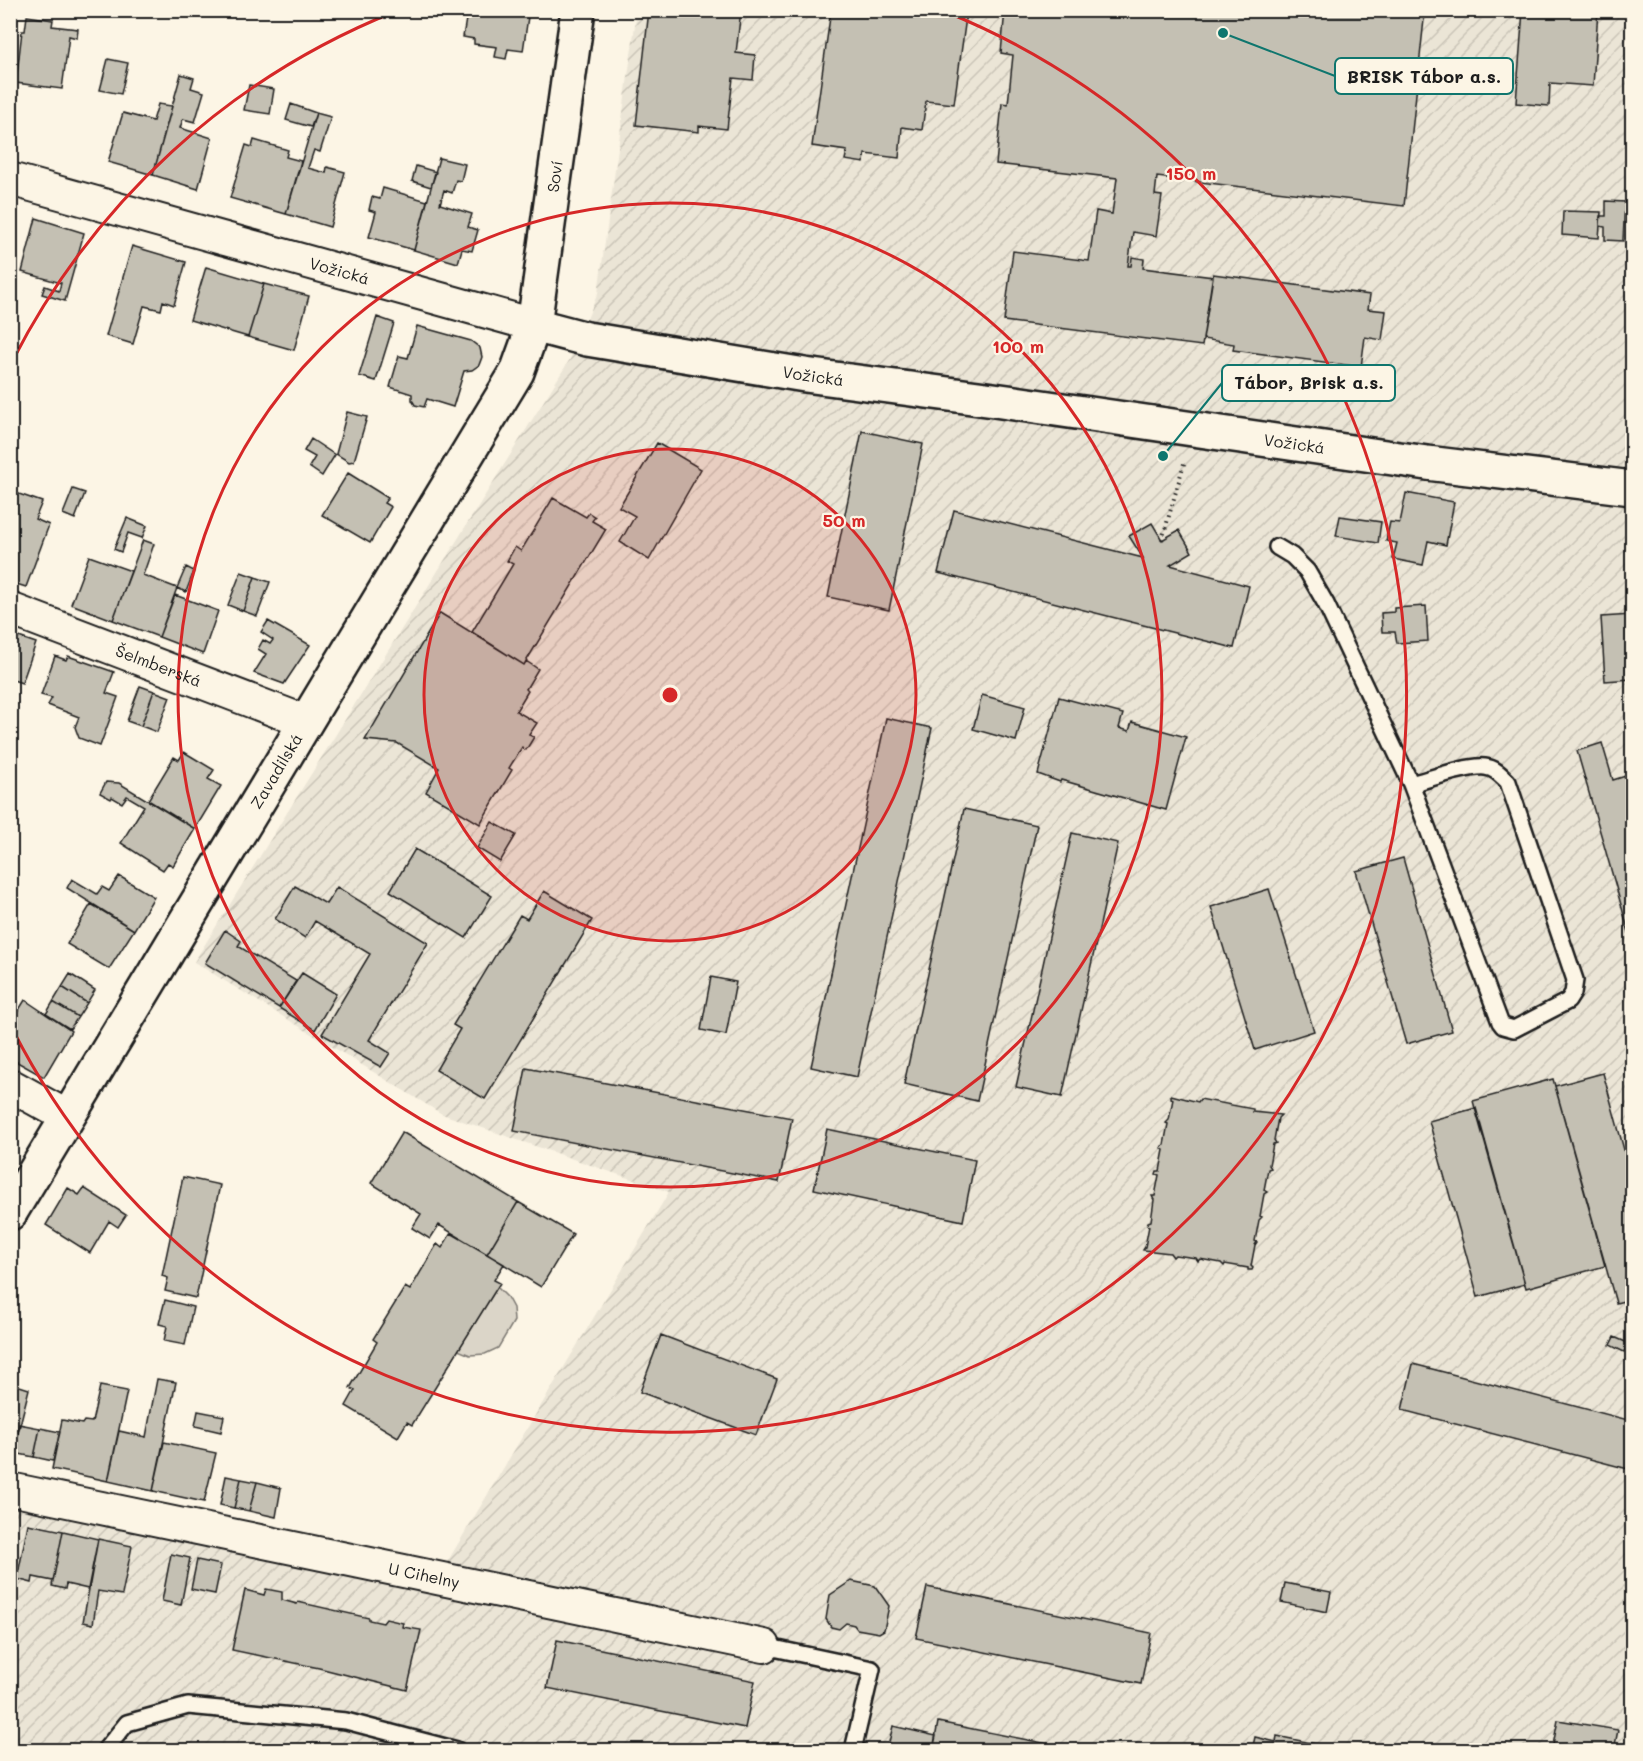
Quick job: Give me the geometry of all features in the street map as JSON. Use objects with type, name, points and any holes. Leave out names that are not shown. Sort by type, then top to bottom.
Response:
[{"type":"main road","name":"Soví","points":[[534,325],[577,20]]},
{"type":"main road","name":"Vožická","points":[[534,325],[587,339],[805,375],[1426,463],[1632,488]]},
{"type":"main road","name":"Zavadilská","points":[[10,1213],[517,372],[534,325]]},
{"type":"street","name":"Vožická","points":[[10,179],[534,325]]},
{"type":"street","name":"Šelmberská","points":[[10,609],[306,722]]},
{"type":"street","points":[[10,1085],[68,1117]]},
{"type":"street","name":"U Cihelny","points":[[10,1489],[764,1646]]},
{"type":"lane","points":[[1277,547],[1292,556],[1307,571],[1411,784],[1500,1022],[1508,1029],[1514,1029],[1568,1001],[1573,993],[1575,980],[1508,782],[1498,771],[1486,767],[1473,768],[1411,784]]},
{"type":"lane","name":"U Cihelny","points":[[764,1646],[872,1669],[853,1750]]},
{"type":"lane","points":[[105,1750],[127,1723],[188,1706],[346,1721],[457,1750]]},
{"type":"path","points":[[1162,540],[1185,460],[1174,458]]},
{"type":"shaded area","points":[[637,11],[1632,11],[1632,1750],[11,1750],[11,1500],[428,1594],[669,1192],[442,1114],[194,962],[570,359],[598,293]]},
{"type":"shaded area","points":[[497,1287],[507,1297],[513,1308],[514,1321],[498,1348],[485,1354],[470,1355],[458,1350]]},
{"type":"building","points":[[478,10],[529,10],[523,51],[508,49],[506,59],[495,57],[497,47],[474,44],[474,39],[463,37],[467,13],[478,15]]},
{"type":"building","points":[[649,10],[741,10],[736,53],[755,55],[753,80],[733,78],[727,129],[699,126],[699,132],[636,125]]},
{"type":"building","points":[[831,10],[967,10],[954,104],[926,101],[922,130],[902,127],[899,158],[865,154],[864,163],[845,160],[847,151],[812,146]]},
{"type":"building","points":[[1005,10],[1425,10],[1404,206],[1157,177],[1155,195],[1162,196],[1156,236],[1133,232],[1128,266],[1131,266],[1132,257],[1144,259],[1143,268],[1213,277],[1202,346],[1004,321],[1013,251],[1089,261],[1096,211],[1112,214],[1117,178],[996,164],[1002,103],[1008,104],[1013,55],[1001,53]]},
{"type":"building","points":[[1523,10],[1598,10],[1593,86],[1550,83],[1549,106],[1516,103]]},
{"type":"building","points":[[27,16],[53,20],[52,26],[78,29],[77,38],[69,36],[62,89],[16,83],[22,31],[25,31]]},
{"type":"building","points":[[108,59],[128,63],[121,94],[100,90]]},
{"type":"building","points":[[181,74],[194,78],[191,88],[204,92],[195,122],[183,119],[180,128],[212,138],[198,189],[153,175]]},
{"type":"building","points":[[249,85],[274,89],[270,114],[244,110]]},
{"type":"building","points":[[158,104],[172,106],[153,175],[108,162],[123,113],[153,121]]},
{"type":"building","points":[[291,104],[316,113],[311,127],[286,120]]},
{"type":"building","points":[[316,113],[331,117],[320,152],[314,150],[308,168],[326,173],[327,167],[345,172],[330,227],[286,214]]},
{"type":"building","points":[[254,140],[288,150],[286,157],[301,161],[286,214],[230,198],[246,145],[252,147]]},
{"type":"building","points":[[439,158],[465,164],[461,181],[456,180],[452,193],[444,190],[440,204],[472,214],[468,227],[478,230],[472,251],[462,249],[458,263],[414,250]]},
{"type":"building","points":[[416,166],[436,172],[431,187],[412,181]]},
{"type":"building","points":[[383,188],[427,201],[414,250],[369,237],[376,212],[369,210],[372,197],[380,199]]},
{"type":"building","points":[[1606,201],[1625,202],[1623,241],[1605,240],[1605,227],[1600,226],[1600,216],[1606,216]]},
{"type":"building","points":[[1563,211],[1601,212],[1599,238],[1562,235]]},
{"type":"building","points":[[36,218],[84,233],[65,301],[42,294],[45,286],[59,291],[61,283],[22,272]]},
{"type":"building","points":[[132,246],[186,262],[174,305],[163,301],[161,310],[144,306],[133,344],[106,336]]},
{"type":"building","points":[[206,267],[264,284],[248,337],[190,320]]},
{"type":"building","points":[[1213,274],[1370,295],[1368,309],[1386,311],[1382,340],[1365,337],[1361,367],[1233,350],[1234,344],[1203,339]]},
{"type":"building","points":[[264,284],[309,296],[294,350],[248,337]]},
{"type":"building","points":[[377,317],[394,323],[376,381],[359,376]]},
{"type":"building","points":[[417,326],[471,341],[480,348],[482,357],[479,365],[472,370],[464,371],[453,407],[427,399],[424,407],[415,405],[412,394],[390,387],[399,356],[408,358]]},
{"type":"building","points":[[347,412],[367,417],[354,461],[349,462],[336,454]]},
{"type":"building","points":[[862,431],[923,444],[889,610],[828,597]]},
{"type":"building","points":[[311,439],[335,455],[322,476],[309,467],[315,457],[304,451]]},
{"type":"building","points":[[657,443],[701,469],[649,560],[620,542],[635,516],[619,507]]},
{"type":"building","points":[[348,473],[388,498],[384,503],[391,507],[370,543],[322,515]]},
{"type":"building","points":[[73,489],[85,493],[75,519],[63,514]]},
{"type":"building","points":[[16,493],[42,502],[35,519],[49,525],[26,587],[10,582],[10,508]]},
{"type":"building","points":[[1406,493],[1454,502],[1446,545],[1428,541],[1423,565],[1393,559],[1397,543],[1386,541],[1390,522],[1400,523]]},
{"type":"building","points":[[553,498],[586,517],[589,513],[595,517],[592,521],[606,529],[524,665],[472,632],[513,564],[507,561],[515,547],[521,551]]},
{"type":"building","points":[[954,510],[1143,558],[1129,536],[1152,523],[1162,540],[1179,530],[1192,552],[1170,565],[1249,586],[1234,648],[938,573]]},
{"type":"building","points":[[1340,516],[1381,522],[1378,543],[1336,536]]},
{"type":"building","points":[[127,518],[147,526],[142,538],[128,533],[121,552],[114,549]]},
{"type":"building","points":[[143,540],[154,544],[143,575],[177,588],[159,637],[113,620]]},
{"type":"building","points":[[89,556],[131,571],[113,620],[71,604]]},
{"type":"building","points":[[186,567],[194,571],[186,592],[177,588]]},
{"type":"building","points":[[241,572],[255,577],[243,611],[228,605]]},
{"type":"building","points":[[255,577],[270,582],[257,616],[243,611]]},
{"type":"building","points":[[175,595],[218,611],[203,654],[159,637]]},
{"type":"building","points":[[1426,606],[1428,641],[1397,643],[1395,632],[1382,632],[1381,613],[1394,612],[1394,608]]},
{"type":"building","points":[[440,613],[524,665],[526,661],[538,669],[516,711],[537,723],[529,735],[534,737],[526,750],[522,747],[509,768],[512,770],[480,824],[426,792],[439,768],[397,743],[365,740]]},
{"type":"building","points":[[1632,615],[1632,679],[1605,681],[1601,617]]},
{"type":"building","points":[[268,621],[310,645],[284,684],[254,673],[266,654],[258,649],[263,640],[270,644],[273,640],[261,632]]},
{"type":"building","points":[[10,634],[36,643],[22,683],[10,679]]},
{"type":"building","points":[[55,656],[66,660],[68,656],[114,672],[106,693],[118,697],[100,746],[79,738],[75,727],[79,717],[48,705],[52,698],[41,695]]},
{"type":"building","points":[[140,686],[154,691],[141,726],[127,721]]},
{"type":"building","points":[[154,691],[170,697],[157,732],[141,726]]},
{"type":"building","points":[[982,695],[1025,707],[1016,741],[973,729]]},
{"type":"building","points":[[1059,697],[1123,714],[1119,728],[1129,731],[1132,722],[1186,737],[1166,810],[1038,774]]},
{"type":"building","points":[[886,718],[932,728],[857,1077],[811,1067]]},
{"type":"building","points":[[1602,743],[1613,780],[1632,774],[1632,943],[1577,751]]},
{"type":"building","points":[[184,752],[214,770],[208,779],[221,786],[195,829],[148,800],[174,757],[179,760]]},
{"type":"building","points":[[1632,759],[1632,774],[1628,760]]},
{"type":"building","points":[[106,782],[119,783],[195,829],[173,866],[168,863],[163,870],[121,843],[144,806],[127,796],[122,803],[100,793]]},
{"type":"building","points":[[964,809],[1037,825],[977,1101],[904,1084]]},
{"type":"building","points":[[492,822],[516,835],[500,862],[477,848]]},
{"type":"building","points":[[1072,833],[1118,843],[1062,1097],[1016,1087]]},
{"type":"building","points":[[415,849],[492,896],[466,938],[390,891]]},
{"type":"building","points":[[1403,858],[1452,1031],[1406,1044],[1356,871]]},
{"type":"building","points":[[119,876],[154,897],[134,930],[67,888],[72,879],[97,894],[102,887],[109,891]]},
{"type":"building","points":[[295,886],[326,904],[337,887],[428,943],[369,1040],[390,1053],[381,1067],[322,1034],[370,954],[315,921],[305,938],[275,919]]},
{"type":"building","points":[[1269,889],[1314,1031],[1255,1050],[1211,907]]},
{"type":"building","points":[[544,891],[592,920],[485,1099],[436,1070],[460,1029],[453,1025],[520,915],[527,919]]},
{"type":"building","points":[[91,904],[134,930],[109,969],[67,944]]},
{"type":"building","points":[[225,930],[241,941],[238,946],[296,981],[279,1008],[205,963]]},
{"type":"building","points":[[302,973],[336,994],[315,1030],[279,1008]]},
{"type":"building","points":[[70,974],[95,990],[87,1003],[62,987]]},
{"type":"building","points":[[711,977],[736,982],[726,1035],[701,1030]]},
{"type":"building","points":[[62,987],[87,1003],[78,1017],[53,1002]]},
{"type":"building","points":[[25,1000],[71,1031],[44,1077],[10,1058],[10,1024]]},
{"type":"building","points":[[53,1002],[78,1017],[70,1029],[46,1014]]},
{"type":"building","points":[[526,1068],[792,1118],[779,1182],[514,1131]]},
{"type":"building","points":[[1603,1073],[1632,1179],[1632,1299],[1616,1303],[1555,1086]]},
{"type":"building","points":[[1553,1079],[1605,1266],[1526,1288],[1473,1101]]},
{"type":"building","points":[[1171,1095],[1198,1102],[1200,1099],[1253,1109],[1253,1112],[1281,1115],[1278,1118],[1274,1140],[1276,1143],[1273,1144],[1269,1165],[1271,1168],[1268,1169],[1264,1190],[1267,1192],[1264,1194],[1260,1216],[1262,1217],[1259,1220],[1252,1270],[1225,1264],[1224,1266],[1221,1263],[1200,1259],[1198,1261],[1196,1258],[1175,1255],[1173,1257],[1170,1253],[1143,1250],[1149,1226],[1147,1225],[1151,1221],[1154,1200],[1152,1196],[1155,1196],[1159,1175],[1156,1174],[1160,1171],[1164,1150],[1161,1148],[1164,1145],[1168,1124],[1166,1123],[1169,1120],[1173,1099]]},
{"type":"building","points":[[1476,1108],[1525,1284],[1478,1297],[1429,1121]]},
{"type":"building","points":[[827,1129],[975,1160],[963,1221],[814,1189]]},
{"type":"building","points":[[402,1132],[518,1202],[487,1254],[439,1225],[430,1239],[412,1228],[421,1214],[371,1183]]},
{"type":"building","points":[[183,1177],[220,1185],[196,1298],[165,1291],[168,1278],[162,1276]]},
{"type":"building","points":[[68,1188],[79,1195],[84,1188],[126,1215],[118,1227],[109,1221],[90,1253],[46,1225]]},
{"type":"building","points":[[518,1202],[573,1234],[541,1287],[487,1254]]},
{"type":"building","points":[[451,1233],[504,1264],[494,1280],[500,1283],[412,1425],[407,1422],[398,1437],[346,1406],[355,1390],[350,1388],[377,1342],[373,1339],[405,1287],[410,1290],[437,1244],[442,1248]]},
{"type":"building","points":[[165,1300],[193,1307],[185,1345],[164,1341],[167,1326],[159,1324]]},
{"type":"building","points":[[661,1335],[777,1379],[756,1435],[640,1392]]},
{"type":"building","points":[[1614,1337],[1628,1343],[1624,1352],[1610,1345]]},
{"type":"building","points":[[1413,1364],[1632,1421],[1632,1470],[1402,1410]]},
{"type":"building","points":[[157,1379],[176,1382],[153,1491],[108,1481],[119,1431],[146,1437]]},
{"type":"building","points":[[10,1383],[29,1389],[18,1433],[10,1431]]},
{"type":"building","points":[[100,1386],[127,1391],[108,1481],[52,1469],[62,1420],[82,1424],[84,1421],[92,1422]]},
{"type":"building","points":[[198,1411],[224,1416],[221,1432],[195,1426]]},
{"type":"building","points":[[19,1424],[40,1428],[34,1457],[14,1453]]},
{"type":"building","points":[[40,1428],[60,1432],[53,1461],[34,1457]]},
{"type":"building","points":[[10,1431],[18,1433],[12,1461],[10,1461]]},
{"type":"building","points":[[164,1442],[216,1453],[204,1502],[153,1491]]},
{"type":"building","points":[[226,1476],[241,1479],[234,1508],[220,1505]]},
{"type":"building","points":[[241,1479],[257,1482],[249,1511],[234,1508]]},
{"type":"building","points":[[257,1482],[281,1488],[276,1517],[249,1511]]},
{"type":"building","points":[[28,1524],[63,1531],[53,1581],[33,1577],[32,1583],[17,1579]]},
{"type":"building","points":[[63,1531],[98,1539],[88,1589],[66,1584],[65,1589],[52,1586]]},
{"type":"building","points":[[98,1539],[132,1546],[122,1595],[98,1591],[93,1624],[83,1622]]},
{"type":"building","points":[[171,1554],[190,1558],[181,1605],[162,1601]]},
{"type":"building","points":[[197,1560],[221,1565],[215,1594],[191,1589]]},
{"type":"building","points":[[851,1581],[875,1586],[889,1606],[884,1630],[879,1633],[857,1629],[854,1625],[846,1623],[839,1629],[831,1627],[826,1619],[830,1595]]},
{"type":"building","points":[[1285,1583],[1331,1592],[1327,1612],[1281,1602]]},
{"type":"building","points":[[927,1587],[1151,1633],[1141,1684],[916,1638]]},
{"type":"building","points":[[266,1589],[282,1592],[282,1600],[297,1604],[298,1602],[383,1623],[386,1619],[403,1623],[402,1627],[421,1630],[407,1690],[319,1668],[232,1650],[245,1590],[264,1595]]},
{"type":"building","points":[[557,1640],[755,1681],[745,1728],[547,1688]]},
{"type":"building","points":[[1558,1720],[1618,1730],[1614,1750],[1552,1750]]},
{"type":"building","points":[[938,1722],[1078,1750],[933,1750]]},
{"type":"building","points":[[893,1726],[936,1736],[933,1750],[887,1750]]},
{"type":"building","points":[[1277,1736],[1345,1750],[1252,1750],[1255,1737],[1276,1742]]},
{"type":"place","name":"BRISK Tábor a.s.","points":[[1223,33]]},
{"type":"place","name":"Tábor, Brisk a.s.","points":[[1163,456]]}]
